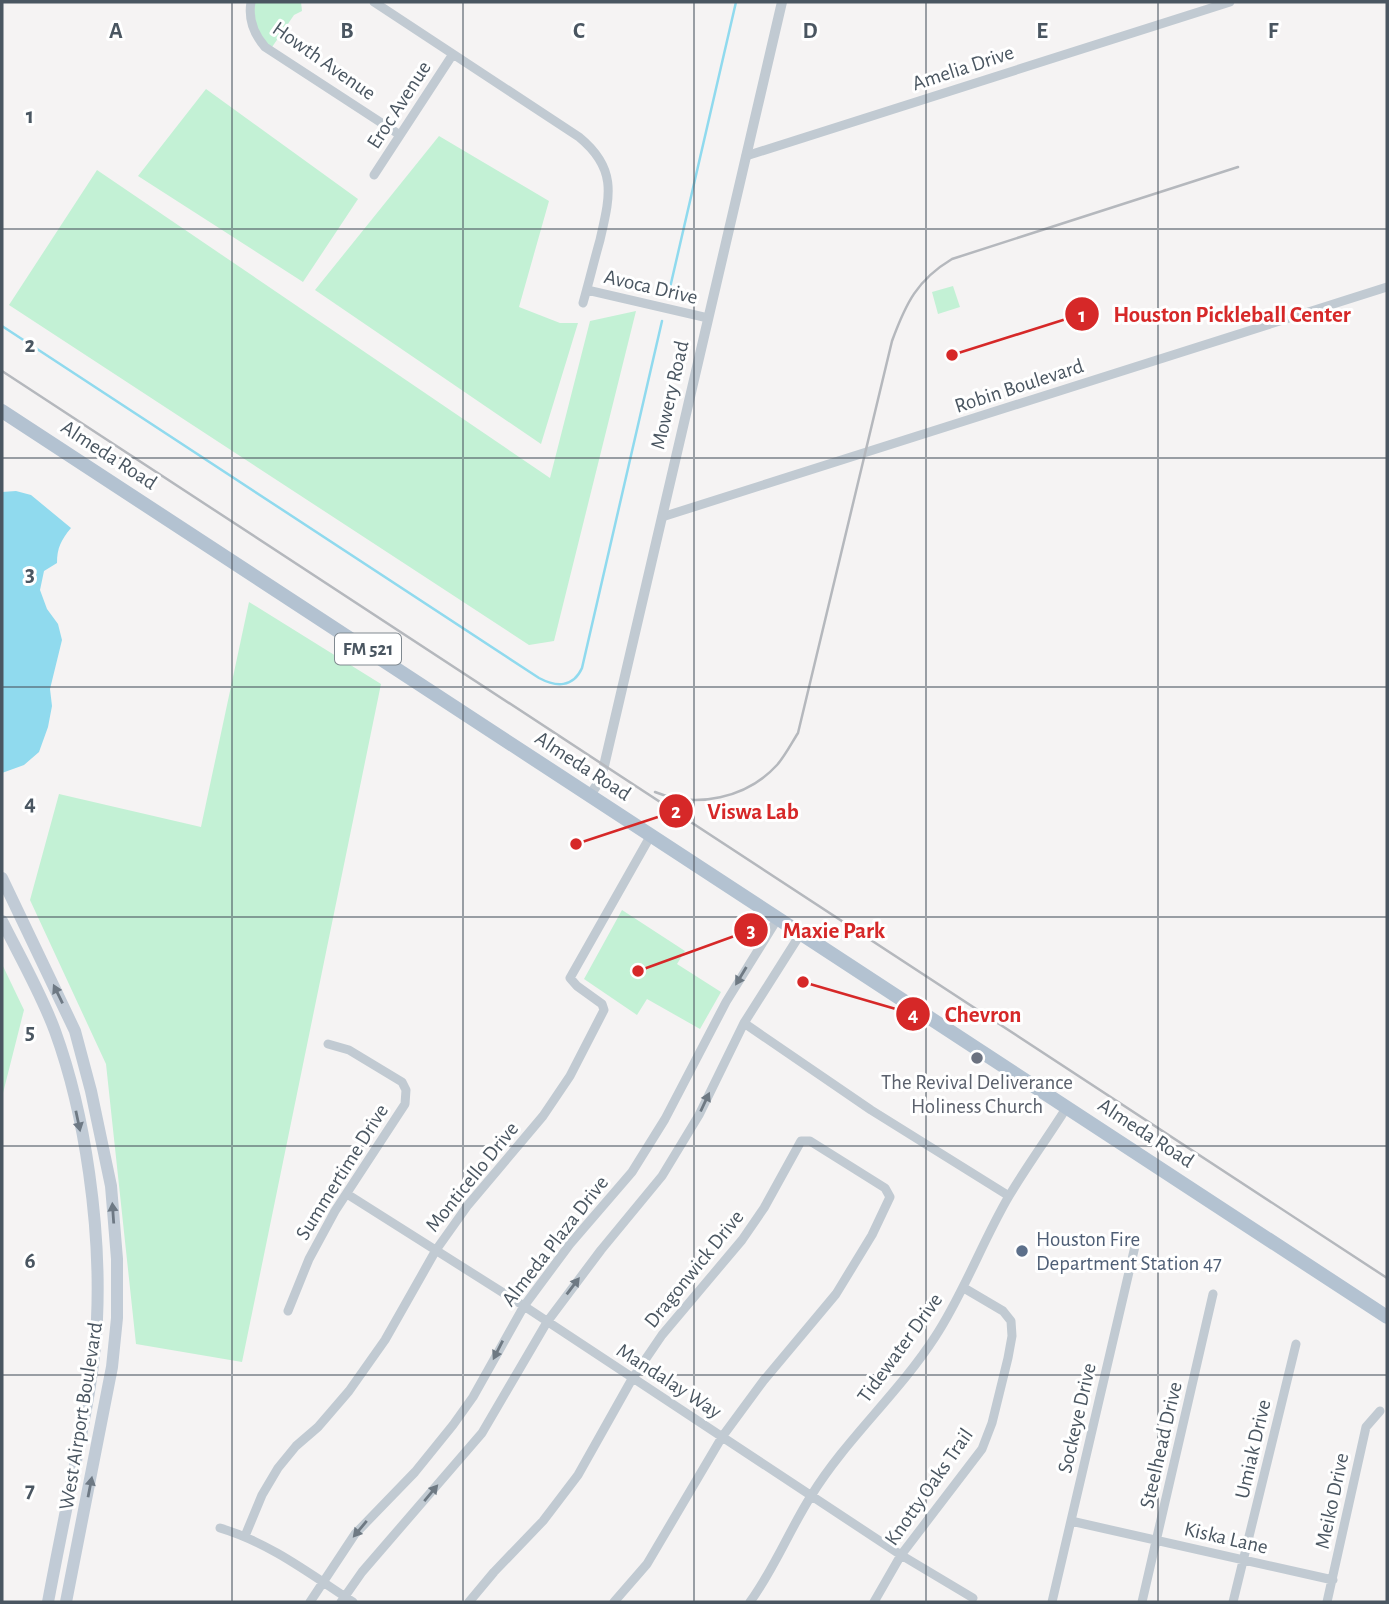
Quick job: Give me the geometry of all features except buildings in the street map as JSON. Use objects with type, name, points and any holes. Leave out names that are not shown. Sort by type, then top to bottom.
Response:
[{"type":"main road","name":"Almeda Road","points":[[2,411],[1387,1317]]},
{"type":"main road","name":"West Airport Boulevard","points":[[2,878],[75,1031],[111,1186],[117,1259],[117,1318],[112,1367],[66,1602]]},
{"type":"main road","name":"West Airport Boulevard","points":[[2,921],[55,1032],[73,1096],[92,1188],[97,1260],[97,1320],[92,1368],[48,1602]]},
{"type":"main road","points":[[12,942],[30,935]]},
{"type":"main road","points":[[73,1096],[91,1091]]},
{"type":"main road","points":[[97,1260],[117,1259]]},
{"type":"main road","points":[[60,1540],[79,1544]]},
{"type":"street","name":"Howth Avenue","points":[[251,2],[251,22],[265,47],[400,135]]},
{"type":"street","points":[[374,2],[579,137],[597,153],[607,174],[609,197],[583,303]]},
{"type":"street","name":"Mowery Road","points":[[590,795],[599,782],[604,766],[782,2]]},
{"type":"street","name":"Amelia Drive","points":[[746,156],[1230,2]]},
{"type":"street","name":"Eroc Avenue","points":[[374,175],[453,54]]},
{"type":"street","name":"Robin Boulevard","points":[[662,517],[1387,287]]},
{"type":"street","name":"Avoca Drive","points":[[587,290],[708,318]]},
{"type":"street","name":"Monticello Drive","points":[[245,1536],[262,1495],[278,1468],[348,1391],[385,1339],[436,1250],[468,1205],[543,1116],[570,1076],[602,1017],[602,1004],[570,978],[651,835]]},
{"type":"street","name":"Almeda Plaza Drive","points":[[310,1602],[355,1534],[415,1472],[453,1424],[473,1397],[524,1306],[570,1244],[632,1172],[665,1119],[726,1002],[778,918]]},
{"type":"street","name":"Almeda Plaza Drive","points":[[346,1600],[362,1572],[482,1433],[547,1321],[601,1250],[662,1177],[699,1115],[744,1023],[801,933]]},
{"type":"street","points":[[744,1023],[871,1110],[1009,1196]]},
{"type":"street","name":"Summertime Drive","points":[[288,1311],[309,1259],[346,1194],[405,1104],[406,1090],[402,1082],[349,1049],[328,1044]]},
{"type":"street","name":"Tidewater Drive","points":[[750,1602],[763,1584],[811,1494],[935,1338],[964,1288],[1009,1196],[1067,1107]]},
{"type":"street","name":"Dragonwick Drive","points":[[469,1602],[543,1521],[578,1475],[632,1379],[662,1335],[742,1240],[764,1208],[802,1141],[810,1140],[885,1188],[890,1197],[888,1204],[836,1294],[764,1380],[722,1437]]},
{"type":"street","name":"Mandalay Way","points":[[346,1194],[524,1306],[901,1555],[973,1598]]},
{"type":"street","name":"Sockeye Drive","points":[[1052,1602],[1136,1242]]},
{"type":"street","name":"Knotty Oaks Trail","points":[[874,1602],[901,1555],[982,1449],[992,1423],[1008,1358],[1012,1336],[1011,1321],[1003,1311],[964,1288]]},
{"type":"street","name":"Steelhead Drive","points":[[1142,1602],[1213,1294]]},
{"type":"street","name":"Umiak Drive","points":[[1233,1602],[1296,1344]]},
{"type":"street","name":"Meiko Drive","points":[[1326,1602],[1366,1427],[1380,1411]]},
{"type":"street","points":[[614,1602],[647,1564],[722,1437]]},
{"type":"street","name":"Kiska Lane","points":[[1072,1521],[1333,1580]]},
{"type":"street","points":[[220,1528],[245,1536],[279,1553],[346,1600]]},
{"type":"green space","points":[[251,2],[301,2],[302,11],[294,15],[270,50],[256,35]]},
{"type":"green space","points":[[206,89],[358,199],[303,282],[138,176]]},
{"type":"green space","points":[[439,136],[549,201],[519,307],[560,323],[578,323],[541,444],[315,290]]},
{"type":"green space","points":[[97,170],[550,478],[590,321],[636,311],[554,641],[529,645],[9,305]]},
{"type":"green space","points":[[953,286],[960,307],[938,314],[932,292]]},
{"type":"green space","points":[[249,602],[381,684],[242,1362],[136,1344],[106,1064],[30,900],[59,794],[201,827]]},
{"type":"green space","points":[[622,910],[685,951],[677,964],[721,992],[700,1029],[647,999],[637,1015],[584,979]]},
{"type":"green space","points":[[2,964],[24,1010],[2,1097]]},
{"type":"water","points":[[16,491],[31,495],[71,528],[60,544],[57,563],[44,571],[40,590],[47,609],[58,624],[62,640],[50,689],[52,706],[48,727],[39,752],[24,765],[2,773],[2,492]]},
{"type":"waterway","points":[[669,292],[736,2]]},
{"type":"waterway","points":[[2,326],[539,678],[564,684],[574,679],[582,668],[662,321]]},
{"type":"railway","points":[[655,792],[687,800],[704,800],[736,793],[751,786],[777,765],[798,733],[892,341],[902,315],[921,284],[952,259],[1238,167]]},
{"type":"railway","points":[[2,371],[1387,1278]]},
{"type":"place","name":"Houston Pickleball Center","points":[[952,355]]},
{"type":"place","name":"Viswa Lab","points":[[576,844]]},
{"type":"place","name":"Maxie Park","points":[[638,971]]},
{"type":"place","name":"Chevron","points":[[803,982]]},
{"type":"place","name":"The Revival Deliverance Holiness Church","points":[[977,1058]]},
{"type":"place","name":"Houston Fire Department Station 47","points":[[1022,1251]]}]
